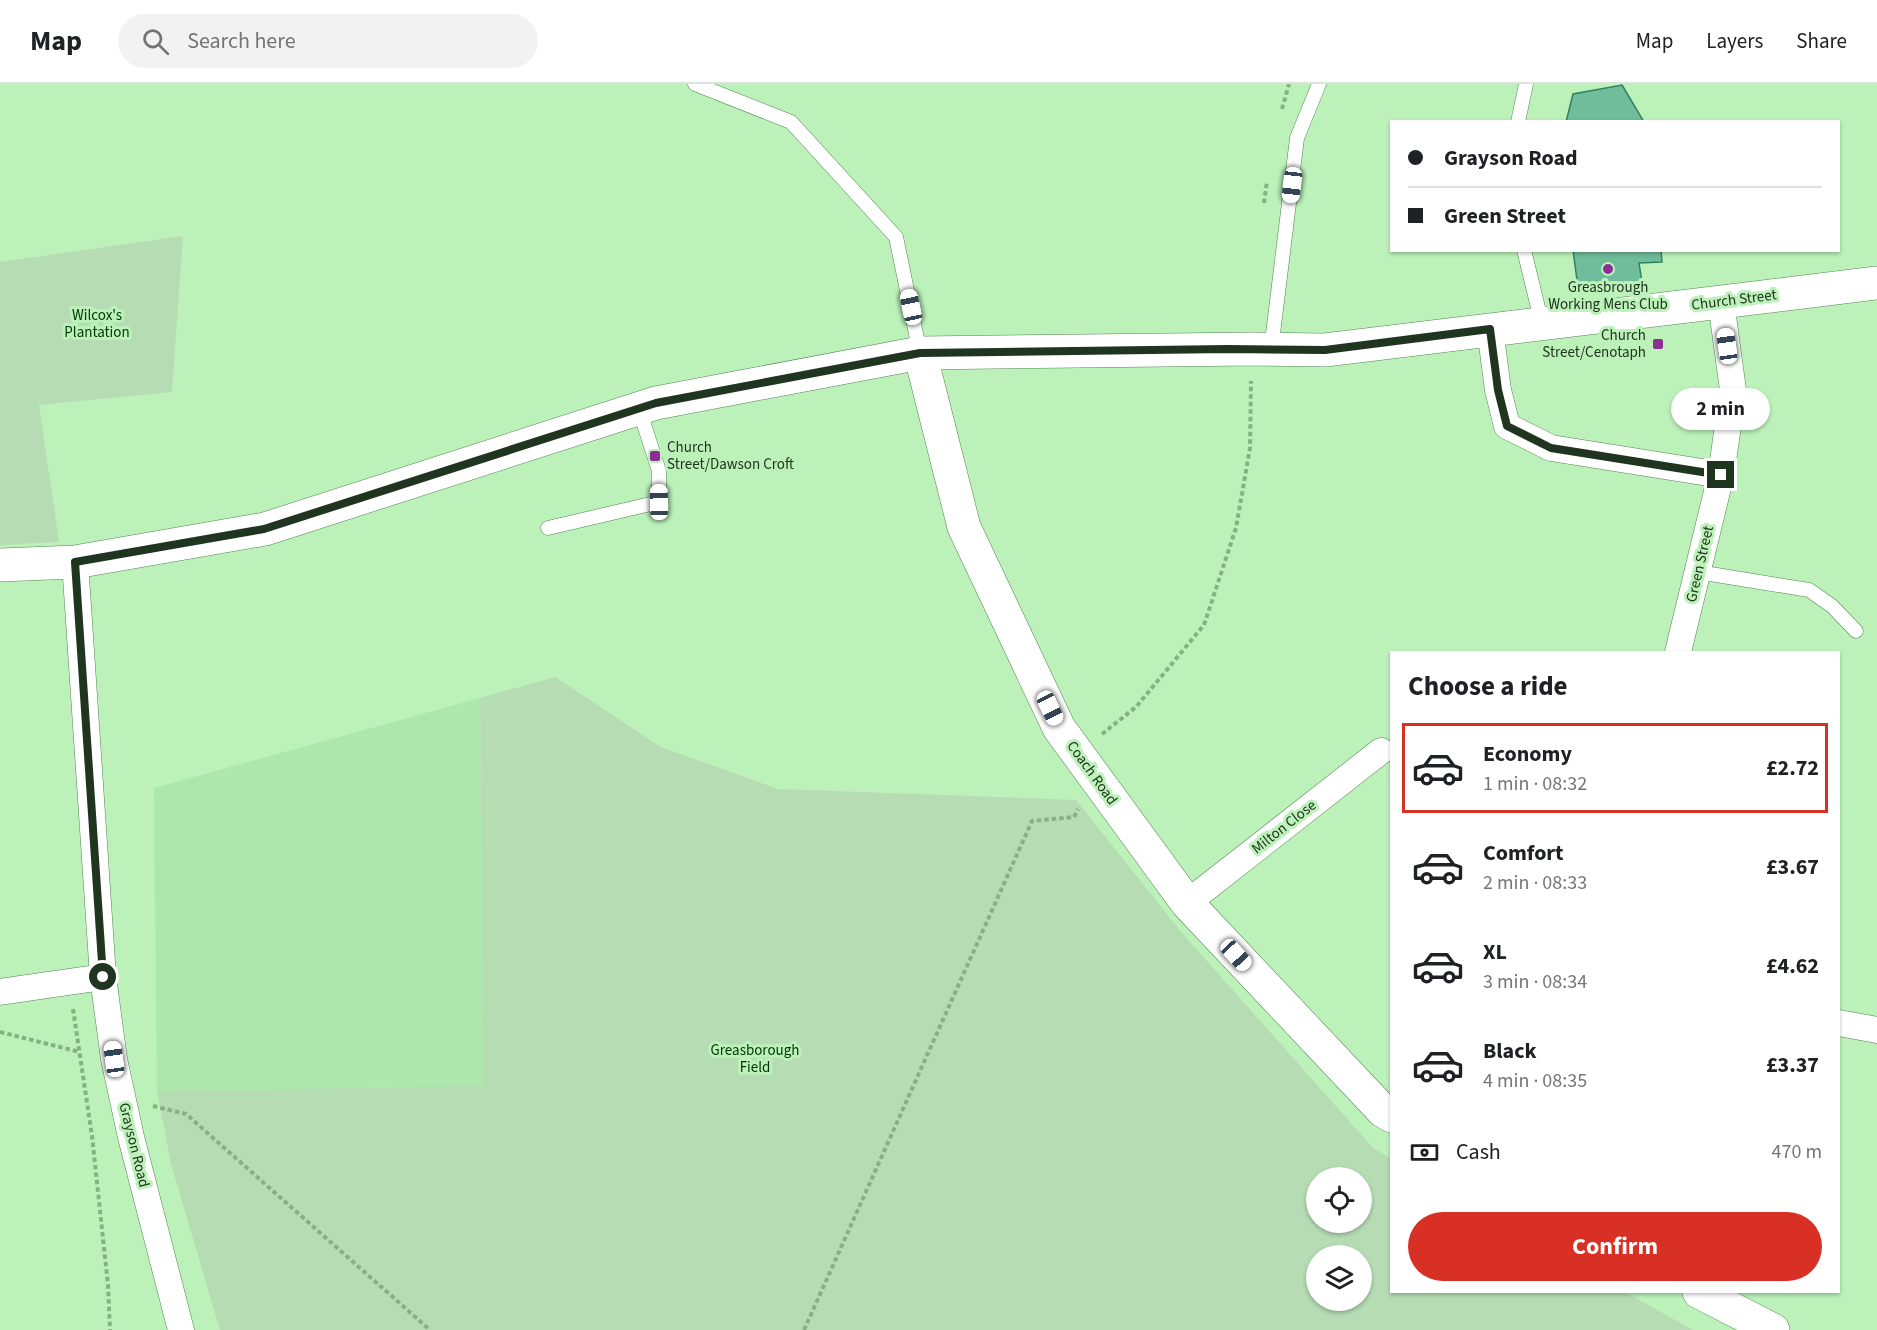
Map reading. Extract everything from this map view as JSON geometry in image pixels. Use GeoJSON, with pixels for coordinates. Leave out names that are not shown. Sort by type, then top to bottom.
{"type":"FeatureCollection","features":[{"type":"Feature","properties":{"kind":"street","name":"Church Street"},"geometry":{"type":"LineString","coordinates":[[0,565],[75,562],[264,529],[656,403],[920,353],[1325,350],[1877,283]]}},
{"type":"Feature","properties":{"kind":"street","name":"Green Street"},"geometry":{"type":"LineString","coordinates":[[1678,651],[1721,475],[1733,390],[1720,302]]}},
{"type":"Feature","properties":{"kind":"street"},"geometry":{"type":"LineString","coordinates":[[1490,329],[1498,390],[1507,426],[1551,448],[1721,475]]}},
{"type":"Feature","properties":{"kind":"street","name":"Coach Road"},"geometry":{"type":"LineString","coordinates":[[920,353],[964,527],[1059,728],[1187,903],[1383,1111],[1390,1115]]}},
{"type":"Feature","properties":{"kind":"street","name":"Grayson Road"},"geometry":{"type":"LineString","coordinates":[[75,562],[103,977],[114,1059],[181,1330]]}},
{"type":"Feature","properties":{"kind":"street","name":"Milton Close"},"geometry":{"type":"LineString","coordinates":[[1187,903],[1381,751]]}},
{"type":"Feature","properties":{"kind":"street"},"geometry":{"type":"LineString","coordinates":[[0,992],[103,977]]}},
{"type":"Feature","properties":{"kind":"street"},"geometry":{"type":"LineString","coordinates":[[1840,1023],[1877,1030]]}},
{"type":"Feature","properties":{"kind":"street"},"geometry":{"type":"LineString","coordinates":[[1701,1293],[1773,1330]]}},
{"type":"Feature","properties":{"kind":"lane"},"geometry":{"type":"LineString","coordinates":[[695,84],[791,122],[896,237],[920,353]]}},
{"type":"Feature","properties":{"kind":"lane"},"geometry":{"type":"LineString","coordinates":[[1261,349],[1298,138],[1318,84]]}},
{"type":"Feature","properties":{"kind":"lane"},"geometry":{"type":"LineString","coordinates":[[1518,120],[1526,84]]}},
{"type":"Feature","properties":{"kind":"lane"},"geometry":{"type":"LineString","coordinates":[[1524,252],[1542,324]]}},
{"type":"Feature","properties":{"kind":"lane"},"geometry":{"type":"LineString","coordinates":[[548,528],[659,502],[659,471],[639,409]]}},
{"type":"Feature","properties":{"kind":"lane"},"geometry":{"type":"LineString","coordinates":[[1698,572],[1809,590],[1832,606],[1856,631]]}},
{"type":"Feature","properties":{"kind":"path"},"geometry":{"type":"LineString","coordinates":[[804,1330],[1032,821],[1074,817],[1086,766],[1204,626],[1236,528],[1250,448],[1261,349]]}},
{"type":"Feature","properties":{"kind":"path"},"geometry":{"type":"LineString","coordinates":[[69,982],[80,1052],[108,1285],[110,1330]]}},
{"type":"Feature","properties":{"kind":"path"},"geometry":{"type":"LineString","coordinates":[[0,1032],[80,1052]]}},
{"type":"Feature","properties":{"kind":"path"},"geometry":{"type":"LineString","coordinates":[[123,1099],[186,1114],[430,1330]]}},
{"type":"Feature","properties":{"kind":"shaded area"},"geometry":{"type":"Polygon","coordinates":[[[480,698],[483,1086],[157,1091],[154,788],[480,698]]]}},
{"type":"Feature","properties":{"kind":"green space","name":"Wilcox's Plantation"},"geometry":{"type":"Polygon","coordinates":[[[183,236],[172,392],[39,405],[59,542],[0,545],[0,262],[183,236]]]}},
{"type":"Feature","properties":{"kind":"green space","name":"Greasborough Field"},"geometry":{"type":"Polygon","coordinates":[[[555,677],[661,747],[778,789],[1076,800],[1182,933],[1373,1148],[1390,1158],[1390,1293],[1627,1293],[1693,1330],[220,1330],[171,1164],[157,1091],[483,1086],[480,698],[555,677]]]}},
{"type":"Feature","properties":{"kind":"building"},"geometry":{"type":"Polygon","coordinates":[[[1622,85],[1643,120],[1566,120],[1573,94],[1622,85]]]}},
{"type":"Feature","properties":{"kind":"building","name":"Greasbrough Working Mens Club"},"geometry":{"type":"Polygon","coordinates":[[[1573,252],[1661,252],[1662,262],[1639,263],[1642,282],[1578,288],[1573,252]]]}},
{"type":"Feature","properties":{"kind":"place","name":"Greasbrough Working Mens Club"},"geometry":{"type":"Point","coordinates":[1608,269]}},
{"type":"Feature","properties":{"kind":"place","name":"Church Street/Cenotaph"},"geometry":{"type":"Point","coordinates":[1658,344]}},
{"type":"Feature","properties":{"kind":"place","name":"Church Street/Dawson Croft"},"geometry":{"type":"Point","coordinates":[655,456]}},
{"type":"Feature","properties":{"kind":"route"},"geometry":{"type":"LineString","coordinates":[[103,977],[75,562],[264,529],[656,403],[920,353],[1325,350],[1490,329],[1498,390],[1507,426],[1551,448],[1721,475]]}}]}
